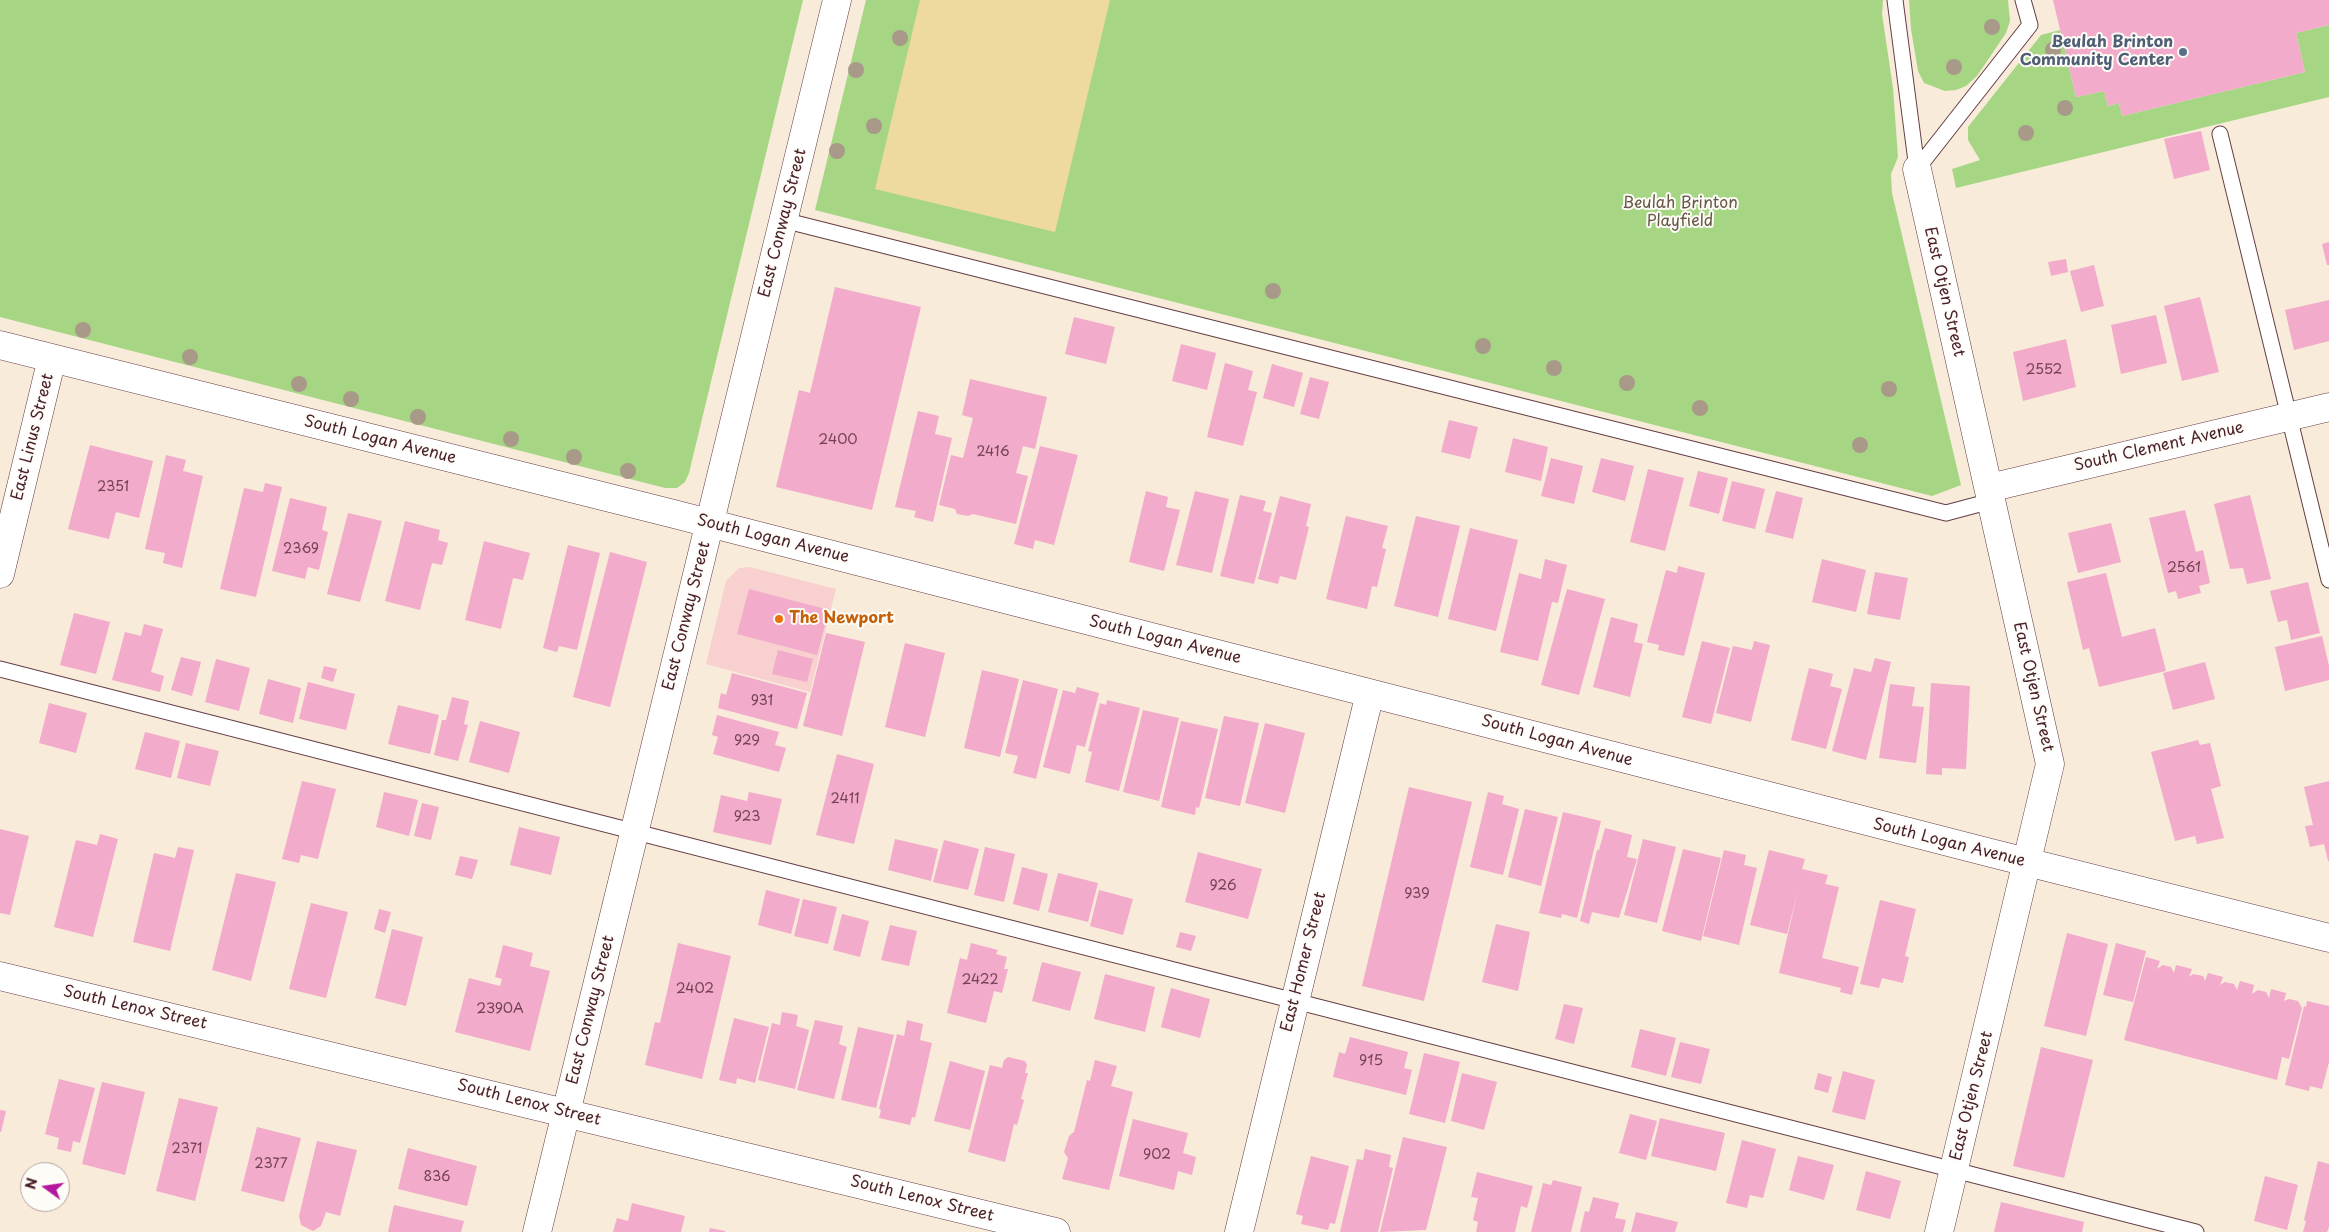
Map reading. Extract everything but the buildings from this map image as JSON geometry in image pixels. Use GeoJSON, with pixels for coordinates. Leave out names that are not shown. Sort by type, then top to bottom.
{"type":"FeatureCollection","features":[{"type":"Feature","properties":{"kind":"street","name":"East Conway Street"},"geometry":{"type":"LineString","coordinates":[[537,1232],[837,0]]}},
{"type":"Feature","properties":{"kind":"street","name":"East Otjen Street"},"geometry":{"type":"LineString","coordinates":[[1917,170],[2050,764],[1939,1232]]}},
{"type":"Feature","properties":{"kind":"street","name":"South Logan Avenue"},"geometry":{"type":"LineString","coordinates":[[0,345],[709,523],[2028,863],[2329,938]]}},
{"type":"Feature","properties":{"kind":"street","name":"East Linus Street"},"geometry":{"type":"LineString","coordinates":[[0,574],[52,358]]}},
{"type":"Feature","properties":{"kind":"street","name":"South Clement Avenue"},"geometry":{"type":"LineString","coordinates":[[1990,494],[2329,406]]}},
{"type":"Feature","properties":{"kind":"street","name":"East Homer Street"},"geometry":{"type":"LineString","coordinates":[[1239,1232],[1370,693]]}},
{"type":"Feature","properties":{"kind":"street","name":"South Lenox Street"},"geometry":{"type":"LineString","coordinates":[[0,976],[1056,1232]]}},
{"type":"Feature","properties":{"kind":"lane"},"geometry":{"type":"LineString","coordinates":[[1895,0],[1917,170]]}},
{"type":"Feature","properties":{"kind":"lane"},"geometry":{"type":"LineString","coordinates":[[1917,170],[2030,26],[2023,0]]}},
{"type":"Feature","properties":{"kind":"lane"},"geometry":{"type":"LineString","coordinates":[[2220,134],[2329,580]]}},
{"type":"Feature","properties":{"kind":"lane"},"geometry":{"type":"LineString","coordinates":[[783,220],[1946,513],[1990,494]]}},
{"type":"Feature","properties":{"kind":"lane"},"geometry":{"type":"LineString","coordinates":[[0,669],[2196,1232]]}},
{"type":"Feature","properties":{"kind":"shaded area"},"geometry":{"type":"Polygon","coordinates":[[[750,567],[836,589],[810,692],[706,664],[726,581],[739,568],[750,567]]]}},
{"type":"Feature","properties":{"kind":"green space"},"geometry":{"type":"Polygon","coordinates":[[[0,0],[803,0],[689,473],[685,482],[677,488],[665,488],[0,317],[0,0]]]}},
{"type":"Feature","properties":{"kind":"green space","name":"Beulah Brinton Playfield"},"geometry":{"type":"Polygon","coordinates":[[[866,0],[1883,0],[1882,14],[1893,88],[1898,157],[1891,174],[1892,193],[1961,485],[1932,496],[815,210],[866,0]]]}},
{"type":"Feature","properties":{"kind":"green space"},"geometry":{"type":"Polygon","coordinates":[[[1909,0],[2008,0],[2010,21],[2006,33],[1977,76],[1966,86],[1956,90],[1945,91],[1924,83],[1918,71],[1911,29],[1909,0]]]}},
{"type":"Feature","properties":{"kind":"green space"},"geometry":{"type":"Polygon","coordinates":[[[2329,25],[2329,97],[1956,188],[1952,169],[1980,160],[1968,140],[1968,127],[2041,35],[2060,30],[2076,97],[2104,91],[2108,106],[2119,103],[2122,116],[2305,72],[2296,33],[2329,25]]]}},
{"type":"Feature","properties":{"kind":"sand"},"geometry":{"type":"Polygon","coordinates":[[[920,0],[1110,0],[1055,232],[875,189],[920,0]]]}},
{"type":"Feature","properties":{"kind":"place","name":"Beulah Brinton Community Center"},"geometry":{"type":"Point","coordinates":[2183,52]}},
{"type":"Feature","properties":{"kind":"place","name":"The Newport"},"geometry":{"type":"Point","coordinates":[779,619]}}]}
